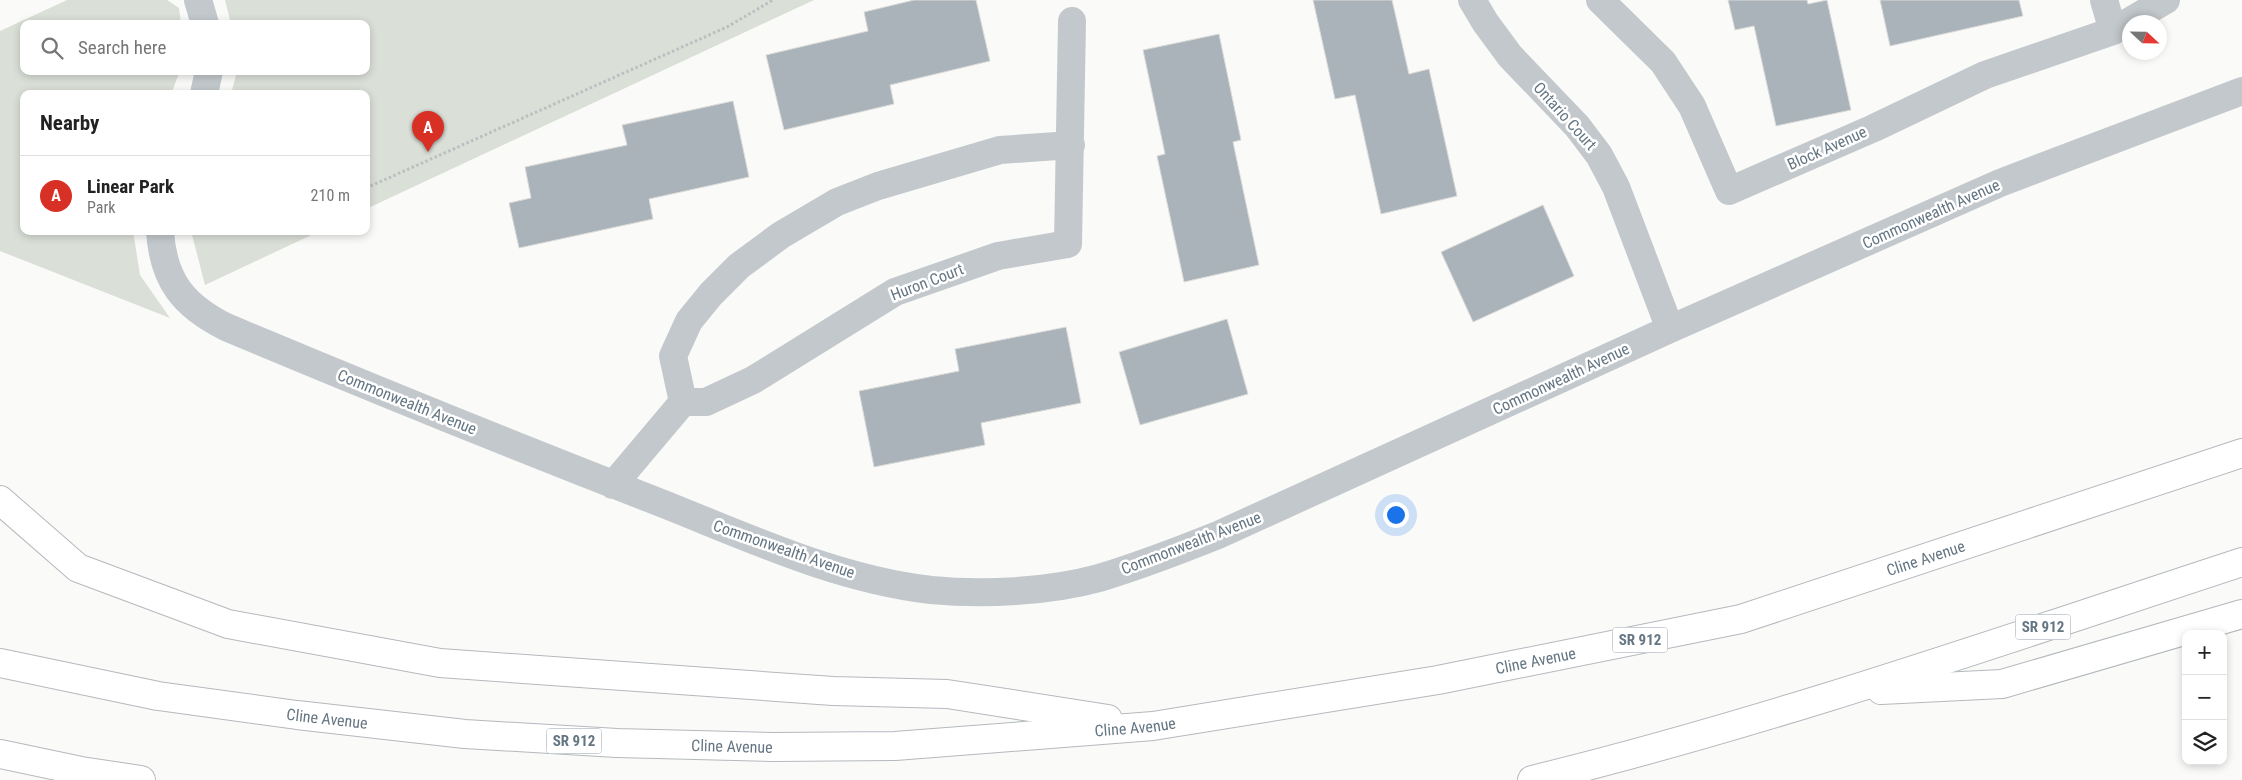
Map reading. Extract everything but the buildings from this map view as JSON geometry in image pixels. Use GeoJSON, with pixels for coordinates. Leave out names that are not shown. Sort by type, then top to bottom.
{"type":"FeatureCollection","features":[{"type":"Feature","properties":{"kind":"highway"},"geometry":{"type":"LineString","coordinates":[[2111,496],[2242,440]]}},
{"type":"Feature","properties":{"kind":"highway","name":"Cline Avenue"},"geometry":{"type":"LineString","coordinates":[[0,663],[158,696],[297,715],[465,734],[616,743],[773,747],[895,746],[1154,726],[1438,680],[1741,619],[2242,453]]}},
{"type":"Feature","properties":{"kind":"highway"},"geometry":{"type":"LineString","coordinates":[[0,500],[78,568],[228,624],[440,663],[833,691],[947,694],[1154,726]]}},
{"type":"Feature","properties":{"kind":"highway","name":"SR 912"},"geometry":{"type":"LineString","coordinates":[[1532,780],[1700,736],[1845,692],[2242,562]]}},
{"type":"Feature","properties":{"kind":"highway"},"geometry":{"type":"LineString","coordinates":[[1845,692],[2002,684],[2242,614]]}},
{"type":"Feature","properties":{"kind":"highway"},"geometry":{"type":"LineString","coordinates":[[0,754],[81,771],[141,780]]}},
{"type":"Feature","properties":{"kind":"street"},"geometry":{"type":"LineString","coordinates":[[198,0],[205,20]]}},
{"type":"Feature","properties":{"kind":"street","name":"Ontario Court"},"geometry":{"type":"LineString","coordinates":[[1472,0],[1485,22],[1510,56],[1577,126],[1599,155],[1616,186],[1670,329]]}},
{"type":"Feature","properties":{"kind":"street","name":"Block Avenue"},"geometry":{"type":"LineString","coordinates":[[1600,0],[1663,62],[1692,106],[1729,191],[1874,128],[1985,75],[2113,31]]}},
{"type":"Feature","properties":{"kind":"street"},"geometry":{"type":"LineString","coordinates":[[2104,0],[2113,31],[2166,0]]}},
{"type":"Feature","properties":{"kind":"street","name":"Huron Court"},"geometry":{"type":"LineString","coordinates":[[683,402],[706,402],[753,380],[895,292],[998,256],[1068,244],[1072,22]]}},
{"type":"Feature","properties":{"kind":"street"},"geometry":{"type":"LineString","coordinates":[[205,90],[208,75]]}},
{"type":"Feature","properties":{"kind":"street","name":"Commonwealth Avenue"},"geometry":{"type":"LineString","coordinates":[[161,235],[164,256],[173,282],[188,304],[206,317],[366,386],[613,485],[808,560],[872,579],[932,590],[1019,590],[1056,587],[1096,578],[1144,564],[1218,535],[1670,329],[2000,183],[2242,91]]}},
{"type":"Feature","properties":{"kind":"street"},"geometry":{"type":"LineString","coordinates":[[613,485],[683,402],[673,356],[690,322],[711,294],[739,266],[781,235],[837,202],[878,186],[1000,150],[1071,145]]}},
{"type":"Feature","properties":{"kind":"path"},"geometry":{"type":"LineString","coordinates":[[370,186],[727,27],[773,0]]}},
{"type":"Feature","properties":{"kind":"shaded area"},"geometry":{"type":"Polygon","coordinates":[[[67,0],[167,0],[179,8],[180,20],[24,20],[67,0]]]}},
{"type":"Feature","properties":{"kind":"shaded area"},"geometry":{"type":"Polygon","coordinates":[[[225,0],[814,0],[370,207],[370,90],[232,90],[236,75],[370,75],[370,20],[230,20],[225,0]]]}},
{"type":"Feature","properties":{"kind":"shaded area"},"geometry":{"type":"Polygon","coordinates":[[[20,22],[20,75],[178,75],[173,90],[20,90],[20,235],[134,235],[140,275],[170,318],[0,251],[0,31],[20,22]]]}},
{"type":"Feature","properties":{"kind":"shaded area"},"geometry":{"type":"Polygon","coordinates":[[[192,235],[311,235],[205,285],[192,235]]]}},
{"type":"Feature","properties":{"kind":"place","name":"Linear Park"},"geometry":{"type":"Point","coordinates":[428,152]}}]}
